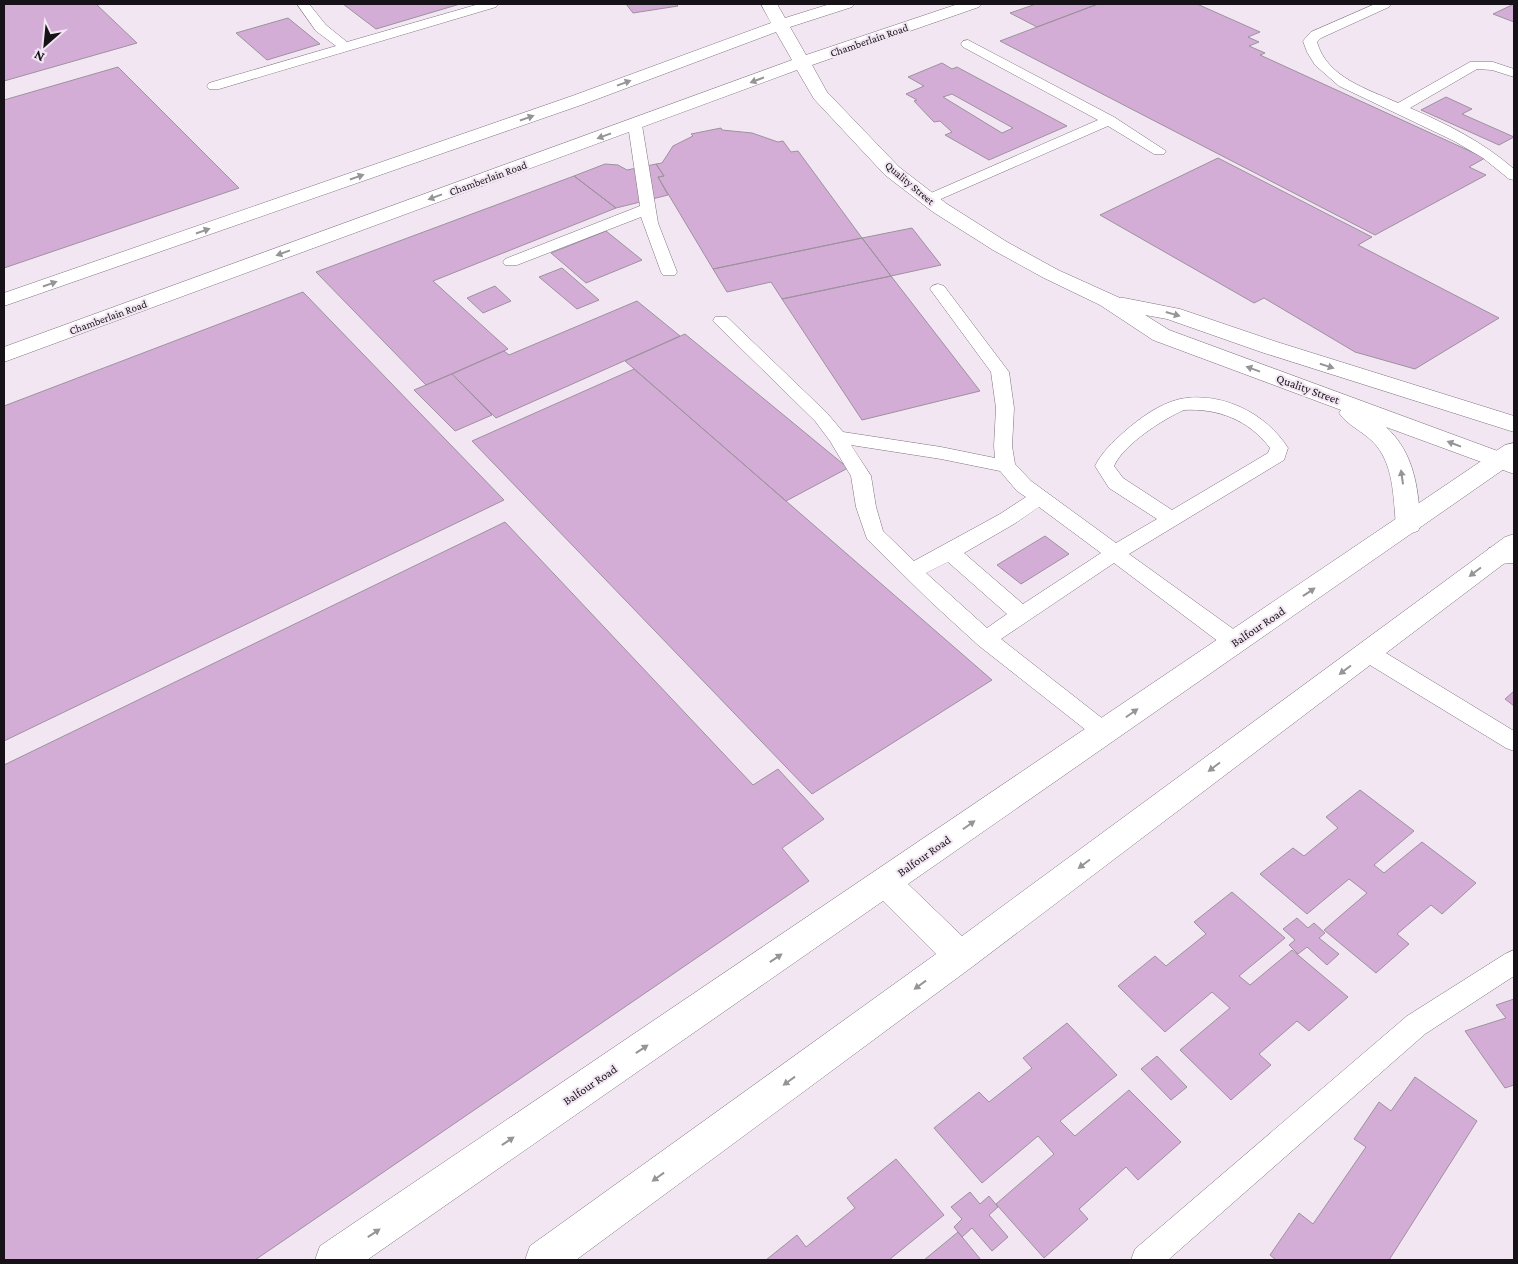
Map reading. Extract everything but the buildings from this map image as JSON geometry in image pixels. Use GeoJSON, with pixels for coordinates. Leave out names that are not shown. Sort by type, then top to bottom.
{"type":"FeatureCollection","features":[{"type":"Feature","properties":{"kind":"street","name":"Quality Street"},"geometry":{"type":"LineString","coordinates":[[769,4],[820,95],[892,171],[940,208],[1000,246],[1051,274],[1108,300],[1161,335],[1510,460]]}},
{"type":"Feature","properties":{"kind":"street"},"geometry":{"type":"LineString","coordinates":[[4,300],[543,113],[780,26],[846,4]]}},
{"type":"Feature","properties":{"kind":"street","name":"Chamberlain Road"},"geometry":{"type":"LineString","coordinates":[[4,355],[803,62],[973,4]]}},
{"type":"Feature","properties":{"kind":"street","name":"Quality Street"},"geometry":{"type":"LineString","coordinates":[[1108,300],[1172,314],[1269,347],[1514,424]]}},
{"type":"Feature","properties":{"kind":"street"},"geometry":{"type":"LineString","coordinates":[[1323,394],[1369,426],[1392,448],[1401,468],[1409,525]]}},
{"type":"Feature","properties":{"kind":"street","name":"Balfour Road"},"geometry":{"type":"LineString","coordinates":[[334,1260],[1235,642],[1409,525],[1510,460]]}},
{"type":"Feature","properties":{"kind":"street"},"geometry":{"type":"LineString","coordinates":[[544,1260],[1509,551]]}},
{"type":"Feature","properties":{"kind":"street"},"geometry":{"type":"LineString","coordinates":[[886,883],[960,956]]}},
{"type":"Feature","properties":{"kind":"lane"},"geometry":{"type":"LineString","coordinates":[[303,4],[320,28],[346,47]]}},
{"type":"Feature","properties":{"kind":"lane"},"geometry":{"type":"LineString","coordinates":[[214,86],[492,4]]}},
{"type":"Feature","properties":{"kind":"lane"},"geometry":{"type":"LineString","coordinates":[[1385,4],[1316,36],[1310,41],[1318,60],[1336,77],[1354,88],[1465,141],[1511,167]]}},
{"type":"Feature","properties":{"kind":"lane"},"geometry":{"type":"LineString","coordinates":[[968,44],[1109,120],[1159,151]]}},
{"type":"Feature","properties":{"kind":"lane"},"geometry":{"type":"LineString","coordinates":[[1399,108],[1475,65],[1493,66],[1514,73]]}},
{"type":"Feature","properties":{"kind":"lane"},"geometry":{"type":"LineString","coordinates":[[929,200],[1109,120]]}},
{"type":"Feature","properties":{"kind":"lane"},"geometry":{"type":"LineString","coordinates":[[635,125],[650,223],[669,272]]}},
{"type":"Feature","properties":{"kind":"lane"},"geometry":{"type":"LineString","coordinates":[[511,262],[648,209]]}},
{"type":"Feature","properties":{"kind":"lane"},"geometry":{"type":"LineString","coordinates":[[938,289],[1000,372],[1005,408],[1003,446],[1006,466],[1024,486],[1235,642]]}},
{"type":"Feature","properties":{"kind":"lane"},"geometry":{"type":"LineString","coordinates":[[721,321],[821,417],[837,437],[861,476],[866,507],[874,534],[938,597],[986,639],[1104,732]]}},
{"type":"Feature","properties":{"kind":"lane"},"geometry":{"type":"LineString","coordinates":[[986,639],[1115,553],[1172,519],[1277,456],[1279,448],[1272,436],[1252,420],[1225,407],[1209,404],[1182,404],[1147,421],[1108,457],[1104,466],[1116,483],[1172,519]]}},
{"type":"Feature","properties":{"kind":"lane"},"geometry":{"type":"LineString","coordinates":[[837,437],[941,453],[1006,466]]}},
{"type":"Feature","properties":{"kind":"lane"},"geometry":{"type":"LineString","coordinates":[[912,571],[950,552],[1007,519],[1039,497]]}},
{"type":"Feature","properties":{"kind":"lane"},"geometry":{"type":"LineString","coordinates":[[950,552],[1022,615]]}},
{"type":"Feature","properties":{"kind":"lane"},"geometry":{"type":"LineString","coordinates":[[1368,653],[1514,742]]}},
{"type":"Feature","properties":{"kind":"lane"},"geometry":{"type":"LineString","coordinates":[[1146,1260],[1416,1025],[1514,962]]}}]}
